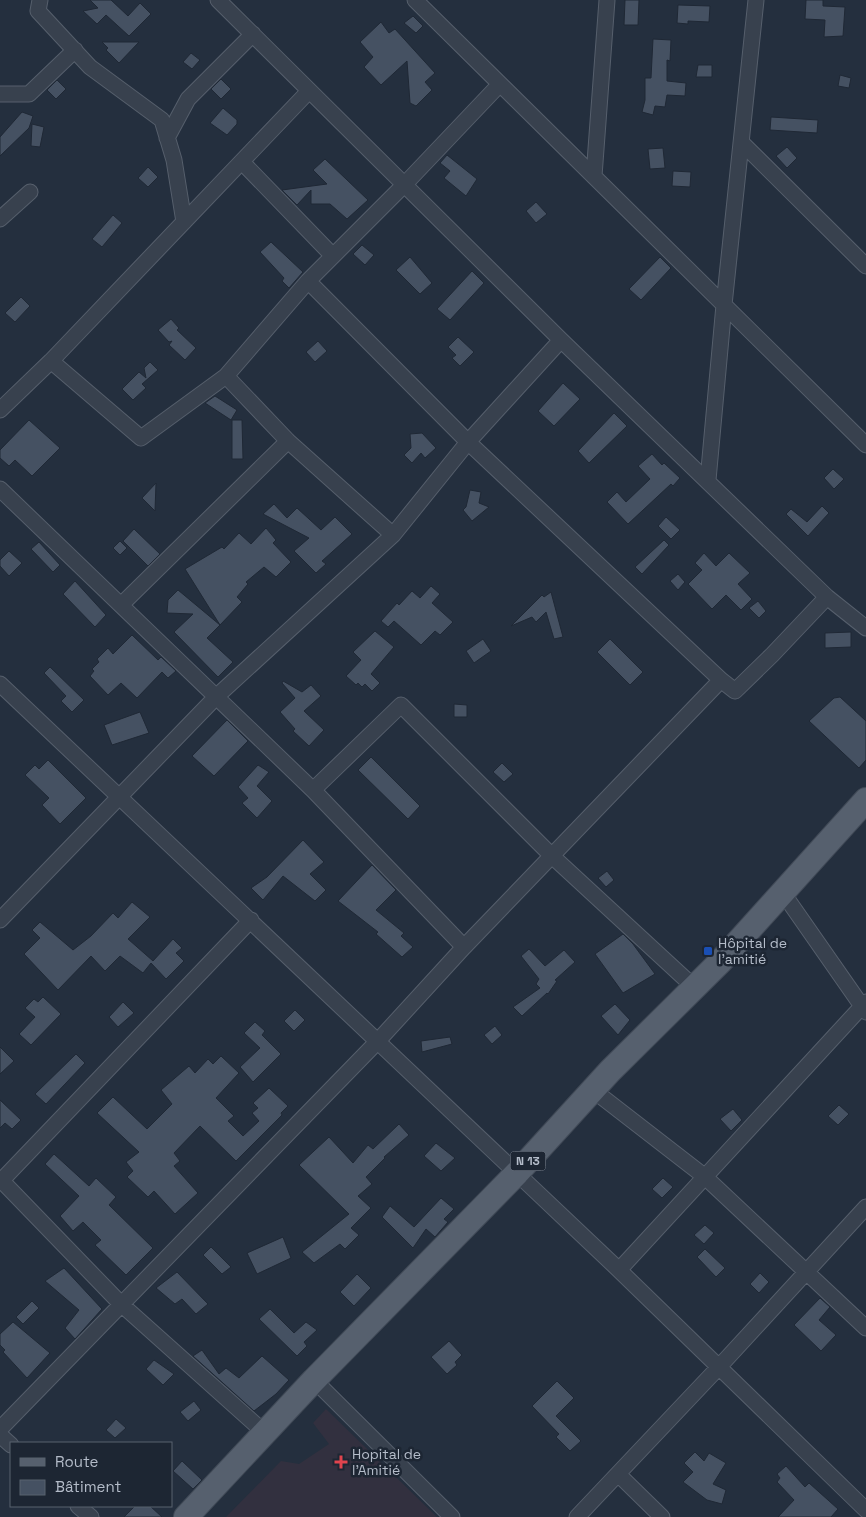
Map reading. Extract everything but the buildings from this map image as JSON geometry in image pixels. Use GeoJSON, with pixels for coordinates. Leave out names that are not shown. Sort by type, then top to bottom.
{"type":"FeatureCollection","features":[{"type":"Feature","properties":{"kind":"main road","name":"N 13"},"geometry":{"type":"LineString","coordinates":[[186,1517],[314,1380],[517,1173],[593,1090],[694,987],[783,893],[866,800]]}},
{"type":"Feature","properties":{"kind":"street"},"geometry":{"type":"LineString","coordinates":[[40,0],[38,11],[90,67],[162,120],[174,160],[184,222]]}},
{"type":"Feature","properties":{"kind":"street"},"geometry":{"type":"LineString","coordinates":[[218,0],[561,340],[827,597],[866,628]]}},
{"type":"Feature","properties":{"kind":"street"},"geometry":{"type":"LineString","coordinates":[[415,0],[866,445]]}},
{"type":"Feature","properties":{"kind":"street"},"geometry":{"type":"LineString","coordinates":[[594,176],[607,0]]}},
{"type":"Feature","properties":{"kind":"street"},"geometry":{"type":"LineString","coordinates":[[708,480],[756,0]]}},
{"type":"Feature","properties":{"kind":"street"},"geometry":{"type":"LineString","coordinates":[[168,138],[188,99],[252,34]]}},
{"type":"Feature","properties":{"kind":"street"},"geometry":{"type":"LineString","coordinates":[[0,94],[29,94],[74,50]]}},
{"type":"Feature","properties":{"kind":"street"},"geometry":{"type":"LineString","coordinates":[[51,362],[141,438],[226,376],[308,281],[404,185],[500,84]]}},
{"type":"Feature","properties":{"kind":"street"},"geometry":{"type":"LineString","coordinates":[[0,410],[51,362],[309,92]]}},
{"type":"Feature","properties":{"kind":"street"},"geometry":{"type":"LineString","coordinates":[[742,143],[866,266]]}},
{"type":"Feature","properties":{"kind":"street"},"geometry":{"type":"LineString","coordinates":[[242,162],[333,256]]}},
{"type":"Feature","properties":{"kind":"street"},"geometry":{"type":"LineString","coordinates":[[0,219],[30,192]]}},
{"type":"Feature","properties":{"kind":"street"},"geometry":{"type":"LineString","coordinates":[[308,281],[468,442],[721,680],[735,690],[772,656],[827,597]]}},
{"type":"Feature","properties":{"kind":"street"},"geometry":{"type":"LineString","coordinates":[[0,920],[217,696],[393,535],[468,442],[561,340]]}},
{"type":"Feature","properties":{"kind":"street"},"geometry":{"type":"LineString","coordinates":[[226,376],[288,441],[393,535]]}},
{"type":"Feature","properties":{"kind":"street"},"geometry":{"type":"LineString","coordinates":[[122,604],[288,441]]}},
{"type":"Feature","properties":{"kind":"street"},"geometry":{"type":"LineString","coordinates":[[0,489],[122,604],[313,790],[464,947]]}},
{"type":"Feature","properties":{"kind":"street"},"geometry":{"type":"LineString","coordinates":[[0,1429],[376,1042],[464,947],[721,680]]}},
{"type":"Feature","properties":{"kind":"street"},"geometry":{"type":"LineString","coordinates":[[0,684],[251,920],[376,1042],[517,1173],[866,1510]]}},
{"type":"Feature","properties":{"kind":"street"},"geometry":{"type":"LineString","coordinates":[[313,790],[401,705],[552,856],[694,987]]}},
{"type":"Feature","properties":{"kind":"street"},"geometry":{"type":"LineString","coordinates":[[618,1270],[864,1007],[783,893]]}},
{"type":"Feature","properties":{"kind":"street"},"geometry":{"type":"LineString","coordinates":[[251,920],[1,1179],[121,1304],[265,1432]]}},
{"type":"Feature","properties":{"kind":"street"},"geometry":{"type":"LineString","coordinates":[[593,1090],[704,1176],[866,1328]]}},
{"type":"Feature","properties":{"kind":"street"},"geometry":{"type":"LineString","coordinates":[[577,1517],[718,1368],[866,1207]]}},
{"type":"Feature","properties":{"kind":"street"},"geometry":{"type":"LineString","coordinates":[[314,1380],[452,1517]]}},
{"type":"Feature","properties":{"kind":"street"},"geometry":{"type":"LineString","coordinates":[[0,1435],[10,1444]]}},
{"type":"Feature","properties":{"kind":"street"},"geometry":{"type":"LineString","coordinates":[[618,1474],[662,1517]]}},
{"type":"Feature","properties":{"kind":"street"},"geometry":{"type":"LineString","coordinates":[[79,1507],[91,1517]]}},
{"type":"Feature","properties":{"kind":"shaded area","name":"Hopital de l'Amitié"},"geometry":{"type":"Polygon","coordinates":[[[326,1409],[437,1517],[226,1517],[281,1461],[299,1464],[329,1444],[313,1423],[326,1409]]]}},
{"type":"Feature","properties":{"kind":"place","name":"Hôpital de l'amitié"},"geometry":{"type":"Point","coordinates":[708,951]}},
{"type":"Feature","properties":{"kind":"place","name":"Hopital de l'Amitié"},"geometry":{"type":"Point","coordinates":[341,1462]}}]}
